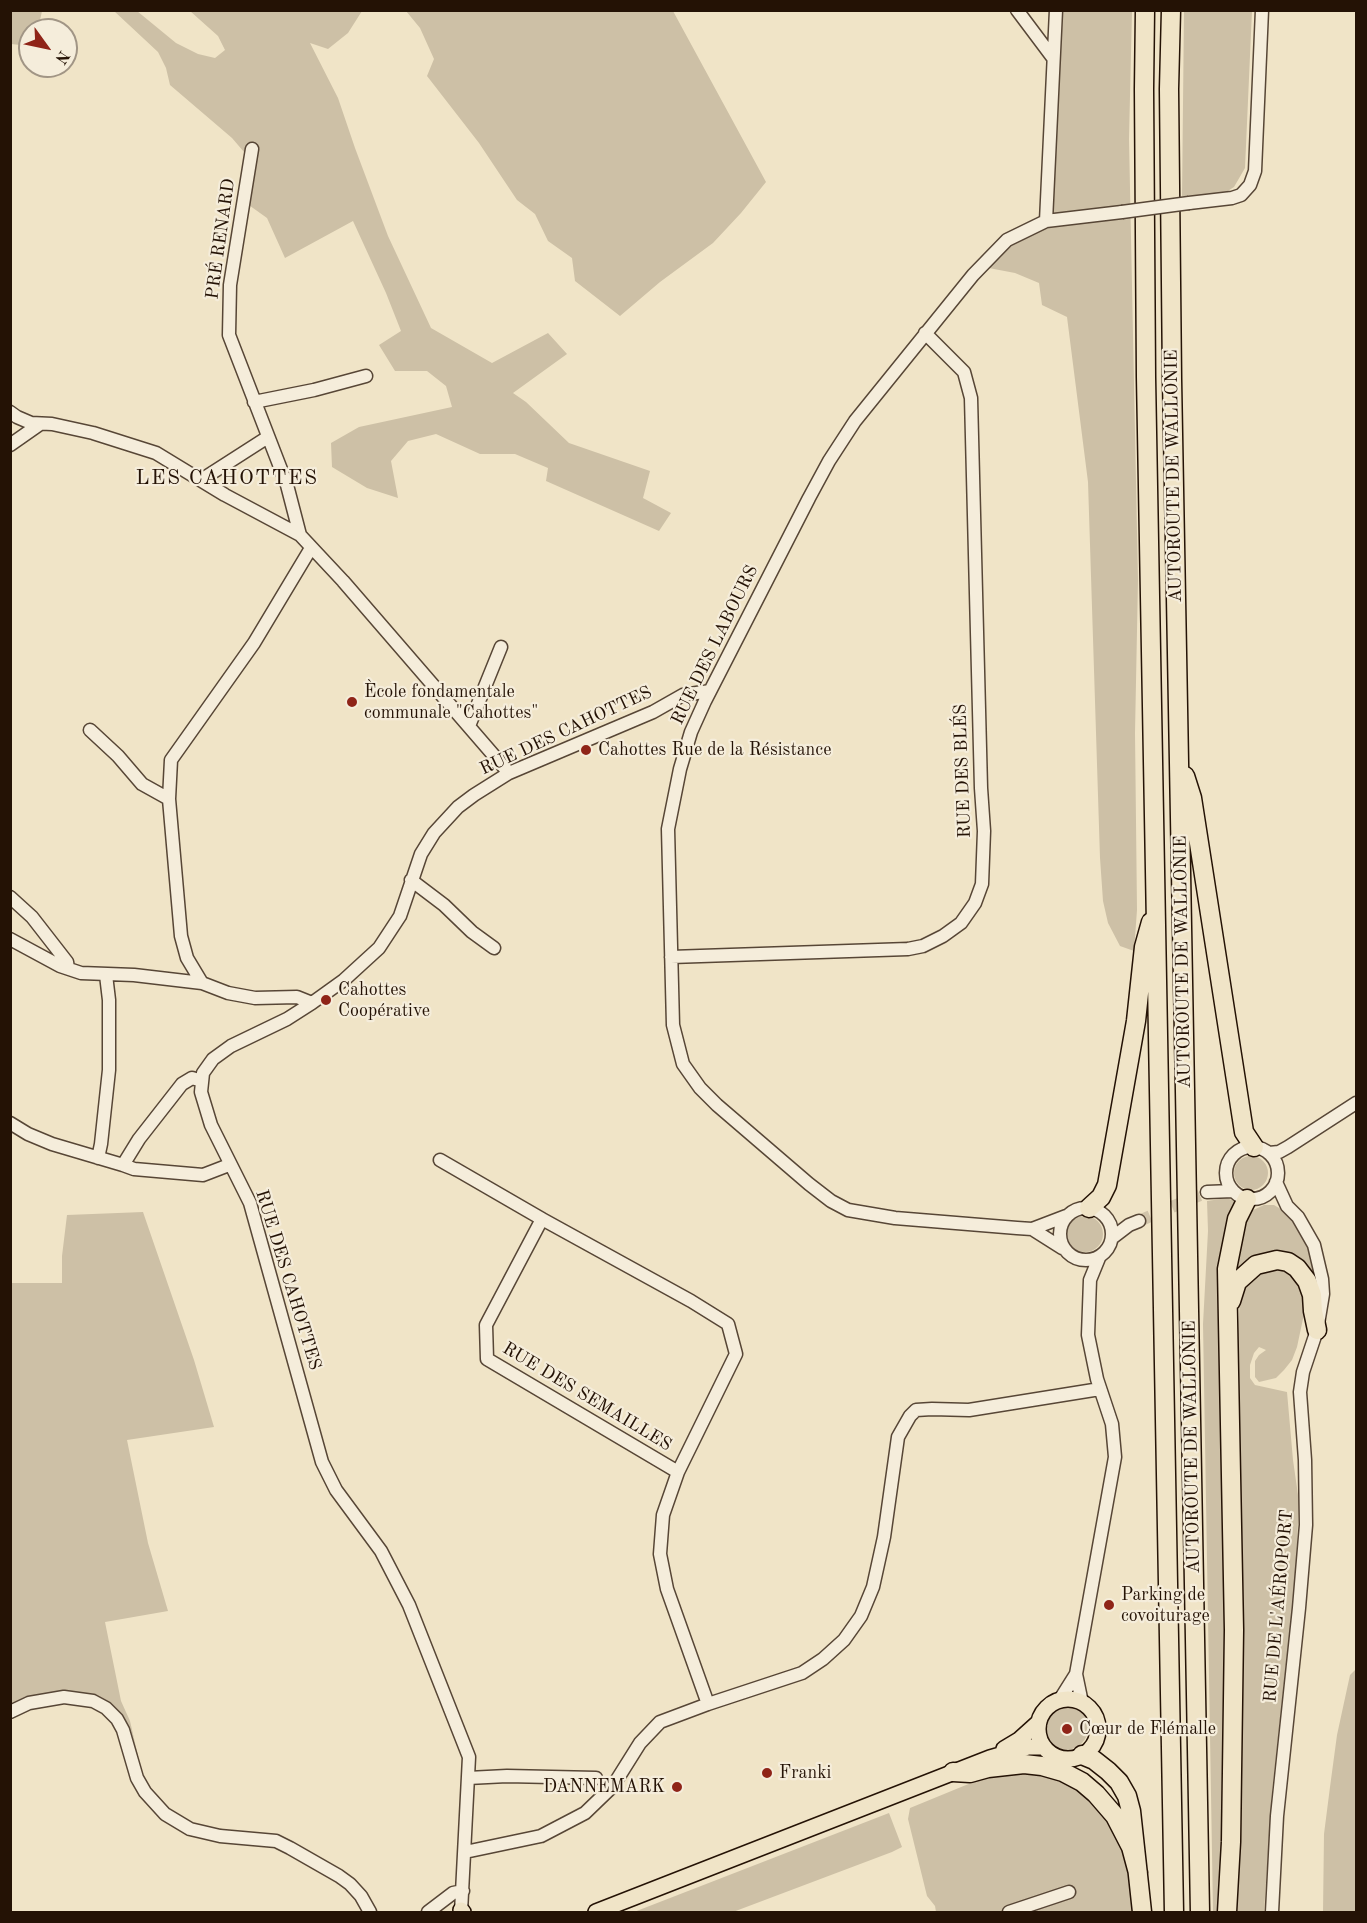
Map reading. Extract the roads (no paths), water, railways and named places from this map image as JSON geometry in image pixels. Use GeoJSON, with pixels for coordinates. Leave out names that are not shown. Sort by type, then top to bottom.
{"type":"FeatureCollection","features":[{"type":"Feature","properties":{"kind":"highway","name":"AUTOROUTE DE WALLONIE"},"geometry":{"type":"LineString","coordinates":[[1145,10],[1146,354],[1174,1912]]}},
{"type":"Feature","properties":{"kind":"highway","name":"AUTOROUTE DE WALLONIE"},"geometry":{"type":"LineString","coordinates":[[1171,10],[1169,89],[1172,379],[1200,1912]]}},
{"type":"Feature","properties":{"kind":"highway"},"geometry":{"type":"LineString","coordinates":[[1179,760],[1192,798],[1244,1132],[1262,1150]]}},
{"type":"Feature","properties":{"kind":"highway"},"geometry":{"type":"LineString","coordinates":[[1089,1208],[1101,1197],[1107,1185],[1136,1021],[1144,947],[1156,906]]}},
{"type":"Feature","properties":{"kind":"highway"},"geometry":{"type":"LineString","coordinates":[[1227,1912],[1231,1842],[1234,1630],[1227,1269],[1237,1219],[1247,1196]]}},
{"type":"Feature","properties":{"kind":"highway"},"geometry":{"type":"LineString","coordinates":[[1227,1318],[1237,1282],[1256,1265],[1277,1260],[1288,1262],[1304,1274],[1312,1295],[1317,1330]]}},
{"type":"Feature","properties":{"kind":"highway"},"geometry":{"type":"LineString","coordinates":[[1083,1755],[1108,1771],[1119,1782],[1127,1796],[1131,1811],[1142,1912]]}},
{"type":"Feature","properties":{"kind":"highway"},"geometry":{"type":"LineString","coordinates":[[953,1772],[970,1773],[988,1768],[1024,1764],[1063,1772],[1082,1782],[1115,1816],[1131,1847],[1138,1873]]}},
{"type":"Feature","properties":{"kind":"main road"},"geometry":{"type":"LineString","coordinates":[[990,1758],[1019,1740],[1039,1722],[1048,1707],[1059,1701],[1072,1700],[1082,1703],[1095,1716],[1098,1731],[1093,1745],[1083,1755],[1062,1758],[1052,1754],[1044,1747],[1039,1735],[1039,1722]]}},
{"type":"Feature","properties":{"kind":"main road"},"geometry":{"type":"LineString","coordinates":[[596,1912],[990,1758],[1028,1747],[1044,1747]]}},
{"type":"Feature","properties":{"kind":"street"},"geometry":{"type":"LineString","coordinates":[[1017,10],[1053,58]]}},
{"type":"Feature","properties":{"kind":"street"},"geometry":{"type":"LineString","coordinates":[[1046,221],[1056,10]]}},
{"type":"Feature","properties":{"kind":"street","name":"RUE DES LABOURS"},"geometry":{"type":"LineString","coordinates":[[1066,1216],[1032,1228],[875,1216],[848,1210],[831,1201],[717,1105],[689,1074],[677,1047],[673,1024],[668,829],[680,769],[691,732],[829,461],[855,421],[973,275],[1007,240],[1046,221],[1232,198],[1241,195],[1250,185],[1255,171],[1262,10]]}},
{"type":"Feature","properties":{"kind":"street","name":"PRÉ RENARD"},"geometry":{"type":"LineString","coordinates":[[252,149],[230,285],[229,335],[287,485],[300,535]]}},
{"type":"Feature","properties":{"kind":"street","name":"RUE DES BLÉS"},"geometry":{"type":"LineString","coordinates":[[671,957],[908,949],[923,946],[943,936],[961,923],[975,903],[982,884],[984,831],[971,398],[964,372],[925,333]]}},
{"type":"Feature","properties":{"kind":"street"},"geometry":{"type":"LineString","coordinates":[[254,402],[314,390],[366,376]]}},
{"type":"Feature","properties":{"kind":"street"},"geometry":{"type":"LineString","coordinates":[[10,412],[31,423],[93,433],[156,453],[300,535],[343,581],[509,773]]}},
{"type":"Feature","properties":{"kind":"street"},"geometry":{"type":"LineString","coordinates":[[10,445],[40,424]]}},
{"type":"Feature","properties":{"kind":"street"},"geometry":{"type":"LineString","coordinates":[[201,480],[268,437]]}},
{"type":"Feature","properties":{"kind":"street"},"geometry":{"type":"LineString","coordinates":[[202,982],[187,958],[181,936],[168,799],[171,760],[242,662],[311,548]]}},
{"type":"Feature","properties":{"kind":"street"},"geometry":{"type":"LineString","coordinates":[[469,726],[501,647]]}},
{"type":"Feature","properties":{"kind":"street","name":"RUE DES CAHOTTES"},"geometry":{"type":"LineString","coordinates":[[462,1912],[469,1757],[409,1605],[381,1551],[336,1490],[322,1462],[250,1203],[210,1125],[201,1092],[202,1073],[213,1059],[231,1046],[287,1019],[312,1003],[344,980],[379,948],[400,916],[411,880],[425,847],[450,816],[474,795],[509,773],[653,712],[683,695],[710,691]]}},
{"type":"Feature","properties":{"kind":"street"},"geometry":{"type":"LineString","coordinates":[[90,730],[118,756],[142,784],[168,799]]}},
{"type":"Feature","properties":{"kind":"street"},"geometry":{"type":"LineString","coordinates":[[411,880],[444,905],[472,933],[494,946]]}},
{"type":"Feature","properties":{"kind":"street"},"geometry":{"type":"LineString","coordinates":[[10,897],[32,917],[67,962],[68,968]]}},
{"type":"Feature","properties":{"kind":"street"},"geometry":{"type":"LineString","coordinates":[[10,939],[60,966],[81,974],[134,975],[202,982],[228,993],[255,998],[297,997],[312,1003]]}},
{"type":"Feature","properties":{"kind":"street"},"geometry":{"type":"LineString","coordinates":[[98,1158],[109,1070],[109,1000],[106,975]]}},
{"type":"Feature","properties":{"kind":"street"},"geometry":{"type":"LineString","coordinates":[[123,1165],[139,1139],[182,1084],[192,1078],[202,1081]]}},
{"type":"Feature","properties":{"kind":"street"},"geometry":{"type":"LineString","coordinates":[[1287,1206],[1247,1196],[1207,1192],[1226,1176],[1230,1159],[1237,1152],[1245,1148],[1279,1152],[1356,1103]]}},
{"type":"Feature","properties":{"kind":"street"},"geometry":{"type":"LineString","coordinates":[[1247,1196],[1270,1192],[1276,1182],[1277,1167],[1282,1157],[1356,1113]]}},
{"type":"Feature","properties":{"kind":"street"},"geometry":{"type":"LineString","coordinates":[[10,1123],[52,1144],[134,1169],[203,1175],[229,1164]]}},
{"type":"Feature","properties":{"kind":"street"},"geometry":{"type":"LineString","coordinates":[[1262,1150],[1277,1167]]}},
{"type":"Feature","properties":{"kind":"street","name":"RUE DES SEMAILLES"},"geometry":{"type":"LineString","coordinates":[[440,1160],[728,1324],[736,1354],[678,1472],[663,1515],[660,1554],[667,1589],[708,1704]]}},
{"type":"Feature","properties":{"kind":"street"},"geometry":{"type":"LineString","coordinates":[[1226,1176],[1247,1196]]}},
{"type":"Feature","properties":{"kind":"street","name":"RUE DE L'AÉROPORT"},"geometry":{"type":"LineString","coordinates":[[1272,1912],[1277,1816],[1306,1525],[1305,1460],[1300,1392],[1303,1372],[1317,1330],[1323,1294],[1318,1261],[1307,1231],[1287,1206],[1276,1182]]}},
{"type":"Feature","properties":{"kind":"street"},"geometry":{"type":"LineString","coordinates":[[1090,1280],[1062,1248],[1059,1231],[1066,1216],[1073,1211],[1089,1208],[1104,1215],[1109,1222],[1112,1238]]}},
{"type":"Feature","properties":{"kind":"street","name":"RUE DES SEMAILLES"},"geometry":{"type":"LineString","coordinates":[[542,1219],[486,1325],[487,1359],[678,1472]]}},
{"type":"Feature","properties":{"kind":"street"},"geometry":{"type":"LineString","coordinates":[[1082,1703],[1076,1674],[1115,1457],[1112,1424],[1091,1358],[1088,1335],[1090,1280],[1099,1258],[1112,1238],[1134,1223],[1109,1222]]}},
{"type":"Feature","properties":{"kind":"street","name":"RUE DES LABOURS"},"geometry":{"type":"LineString","coordinates":[[1032,1228],[1062,1248]]}},
{"type":"Feature","properties":{"kind":"street"},"geometry":{"type":"LineString","coordinates":[[1074,1259],[1099,1258]]}},
{"type":"Feature","properties":{"kind":"street"},"geometry":{"type":"LineString","coordinates":[[465,1852],[541,1836],[585,1813],[613,1786],[640,1743],[660,1722],[802,1673],[824,1659],[844,1640],[861,1616],[873,1587],[880,1559],[898,1437],[916,1410],[969,1410],[1100,1389]]}},
{"type":"Feature","properties":{"kind":"street"},"geometry":{"type":"LineString","coordinates":[[1059,1701],[1076,1674]]}},
{"type":"Feature","properties":{"kind":"street"},"geometry":{"type":"LineString","coordinates":[[10,1712],[29,1703],[64,1696],[93,1701],[106,1708],[117,1719],[123,1730],[137,1778],[145,1792],[165,1814],[190,1829],[220,1836],[267,1840],[291,1848],[350,1884],[361,1896],[370,1912]]}},
{"type":"Feature","properties":{"kind":"street"},"geometry":{"type":"LineString","coordinates":[[468,1778],[507,1776],[596,1778]]}},
{"type":"Feature","properties":{"kind":"street"},"geometry":{"type":"LineString","coordinates":[[428,1912],[453,1893],[462,1891]]}},
{"type":"Feature","properties":{"kind":"street"},"geometry":{"type":"LineString","coordinates":[[1009,1912],[1069,1893]]}},
{"type":"Feature","properties":{"kind":"tunnel"},"geometry":{"type":"LineString","coordinates":[[1139,1221],[1207,1192]]}},
{"type":"Feature","properties":{"kind":"place","name":"Ècole fondamentale communale \"Cahottes\""},"geometry":{"type":"Point","coordinates":[352,702]}},
{"type":"Feature","properties":{"kind":"place","name":"Cahottes Rue de la Résistance"},"geometry":{"type":"Point","coordinates":[586,750]}},
{"type":"Feature","properties":{"kind":"place","name":"Cahottes Coopérative"},"geometry":{"type":"Point","coordinates":[326,1000]}},
{"type":"Feature","properties":{"kind":"place","name":"Parking de covoiturage"},"geometry":{"type":"Point","coordinates":[1109,1605]}},
{"type":"Feature","properties":{"kind":"place","name":"Cœur de Flémalle"},"geometry":{"type":"Point","coordinates":[1067,1729]}},
{"type":"Feature","properties":{"kind":"place","name":"Franki"},"geometry":{"type":"Point","coordinates":[767,1773]}},
{"type":"Feature","properties":{"kind":"place","name":"DANNEMARK"},"geometry":{"type":"Point","coordinates":[677,1787]}},
{"type":"Feature","properties":{"kind":"district","name":"LES CAHOTTES"},"geometry":{"type":"Point","coordinates":[227,478]}}]}
